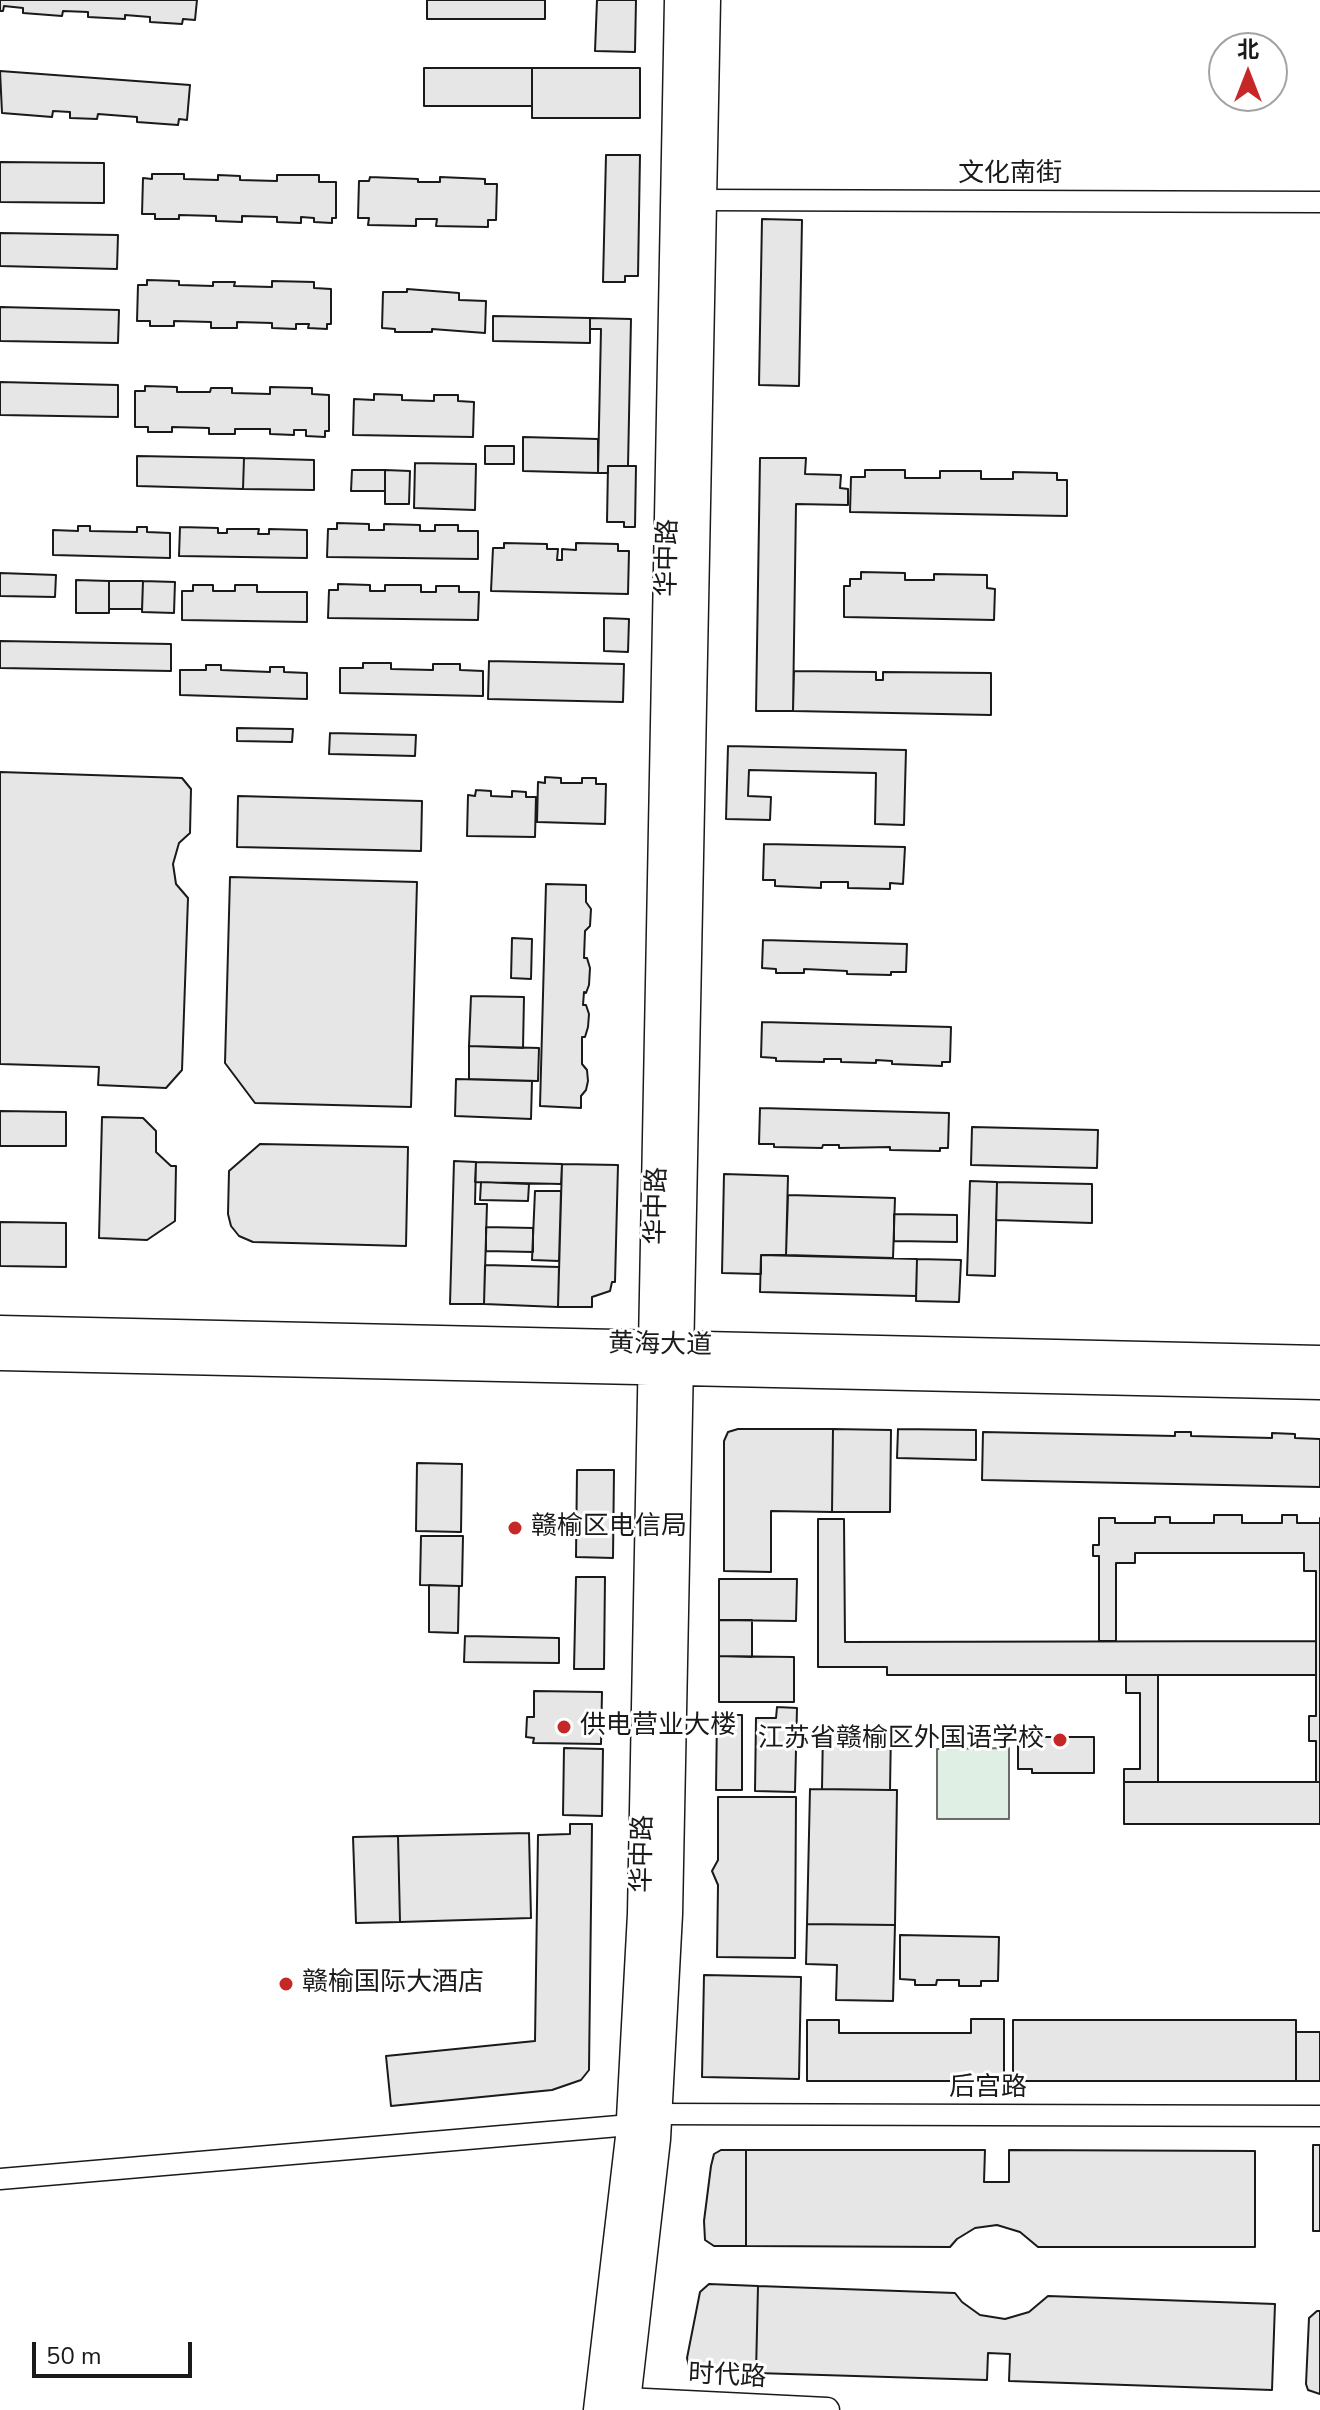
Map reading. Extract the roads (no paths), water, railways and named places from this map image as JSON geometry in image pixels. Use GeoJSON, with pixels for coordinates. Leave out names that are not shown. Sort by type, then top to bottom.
{"type":"FeatureCollection","features":[{"type":"Feature","properties":{"kind":"main road","name":"华中路"},"geometry":{"type":"LineString","coordinates":[[667,1358],[662,893],[680,0]]}},
{"type":"Feature","properties":{"kind":"main road","name":"华中路"},"geometry":{"type":"LineString","coordinates":[[616,2407],[648,2120],[643,1914],[667,1358],[705,0]]}},
{"type":"Feature","properties":{"kind":"main road","name":"黄海大道"},"geometry":{"type":"LineString","coordinates":[[0,1331],[1320,1384]]}},
{"type":"Feature","properties":{"kind":"main road","name":"黄海大道"},"geometry":{"type":"LineString","coordinates":[[0,1355],[1320,1361]]}},
{"type":"Feature","properties":{"kind":"street","name":"文化南街"},"geometry":{"type":"LineString","coordinates":[[701,200],[1320,202]]}},
{"type":"Feature","properties":{"kind":"street","name":"后宫路"},"geometry":{"type":"LineString","coordinates":[[0,2179],[648,2120],[1320,2116]]}},
{"type":"Feature","properties":{"kind":"street","name":"时代路"},"geometry":{"type":"LineString","coordinates":[[616,2407],[827,2410]]}},
{"type":"Feature","properties":{"kind":"place","name":"赣榆区电信局"},"geometry":{"type":"Point","coordinates":[515,1528]}},
{"type":"Feature","properties":{"kind":"place","name":"供电营业大楼"},"geometry":{"type":"Point","coordinates":[564,1727]}},
{"type":"Feature","properties":{"kind":"place","name":"江苏省赣榆区外国语学校"},"geometry":{"type":"Point","coordinates":[1060,1740]}},
{"type":"Feature","properties":{"kind":"place","name":"赣榆国际大酒店"},"geometry":{"type":"Point","coordinates":[286,1984]}}]}
